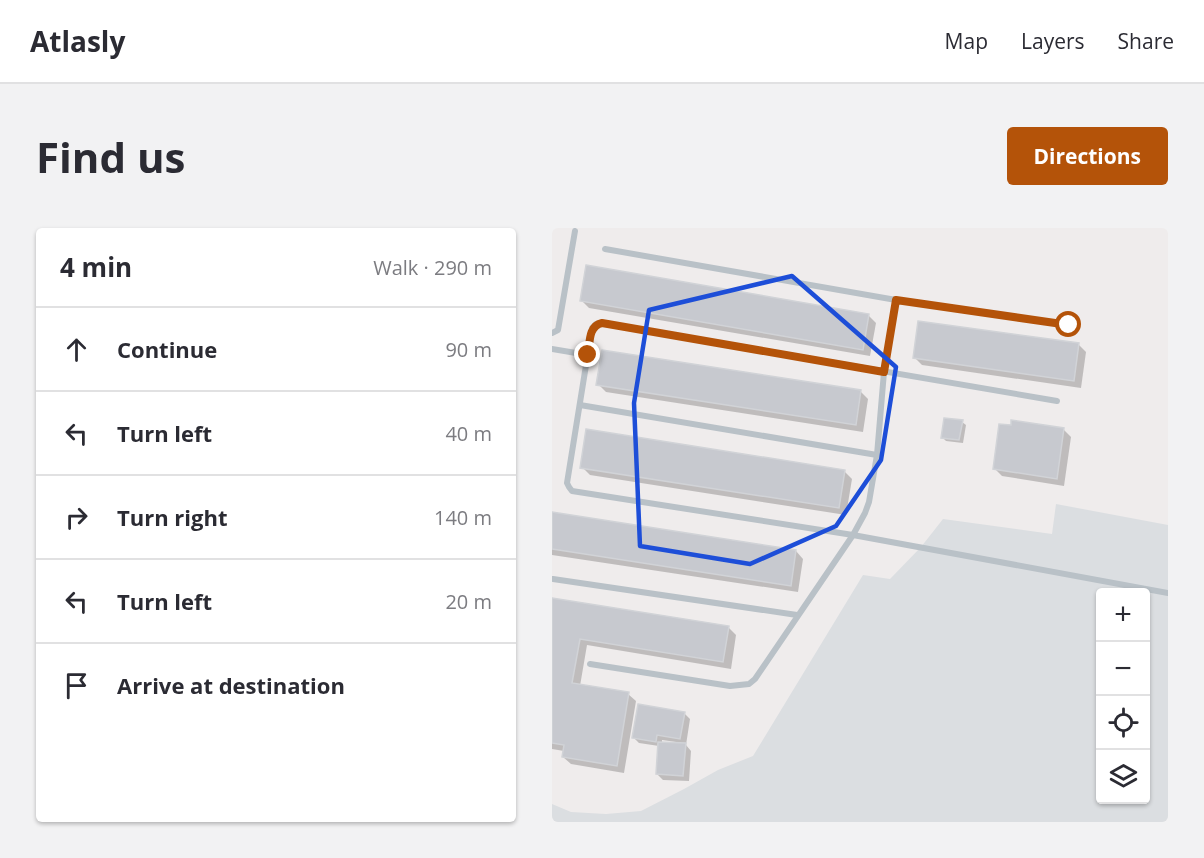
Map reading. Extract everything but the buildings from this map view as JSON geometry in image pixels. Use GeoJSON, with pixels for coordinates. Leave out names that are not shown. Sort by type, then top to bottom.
{"type":"FeatureCollection","features":[{"type":"Feature","properties":{"kind":"lane"},"geometry":{"type":"LineString","coordinates":[[552,333],[558,330],[575,231]]}},
{"type":"Feature","properties":{"kind":"lane"},"geometry":{"type":"LineString","coordinates":[[605,249],[896,300],[1069,325]]}},
{"type":"Feature","properties":{"kind":"lane"},"geometry":{"type":"LineString","coordinates":[[590,664],[730,686],[748,684],[755,680],[853,535],[865,513],[877,455],[884,372],[896,300]]}},
{"type":"Feature","properties":{"kind":"lane"},"geometry":{"type":"LineString","coordinates":[[1057,401],[602,323],[596,324],[592,328],[567,483],[572,491],[853,535],[1168,593]]}},
{"type":"Feature","properties":{"kind":"lane"},"geometry":{"type":"LineString","coordinates":[[552,349],[588,355]]}},
{"type":"Feature","properties":{"kind":"lane"},"geometry":{"type":"LineString","coordinates":[[580,405],[877,455]]}},
{"type":"Feature","properties":{"kind":"lane"},"geometry":{"type":"LineString","coordinates":[[553,579],[797,615]]}},
{"type":"Feature","properties":{"kind":"highlighted area"},"geometry":{"type":"Polygon","coordinates":[[[792,276],[896,367],[881,460],[836,526],[750,564],[640,546],[634,403],[649,310],[792,276]]]}},
{"type":"Feature","properties":{"kind":"shaded area"},"geometry":{"type":"Polygon","coordinates":[[[1056,504],[1168,525],[1168,822],[552,822],[552,804],[571,812],[606,814],[641,811],[718,770],[753,756],[863,575],[890,579],[921,547],[943,519],[1052,534],[1056,504]]]}},
{"type":"Feature","properties":{"kind":"route"},"geometry":{"type":"LineString","coordinates":[[588,355],[592,328],[602,323],[884,372],[896,300],[1069,325]]}}]}
